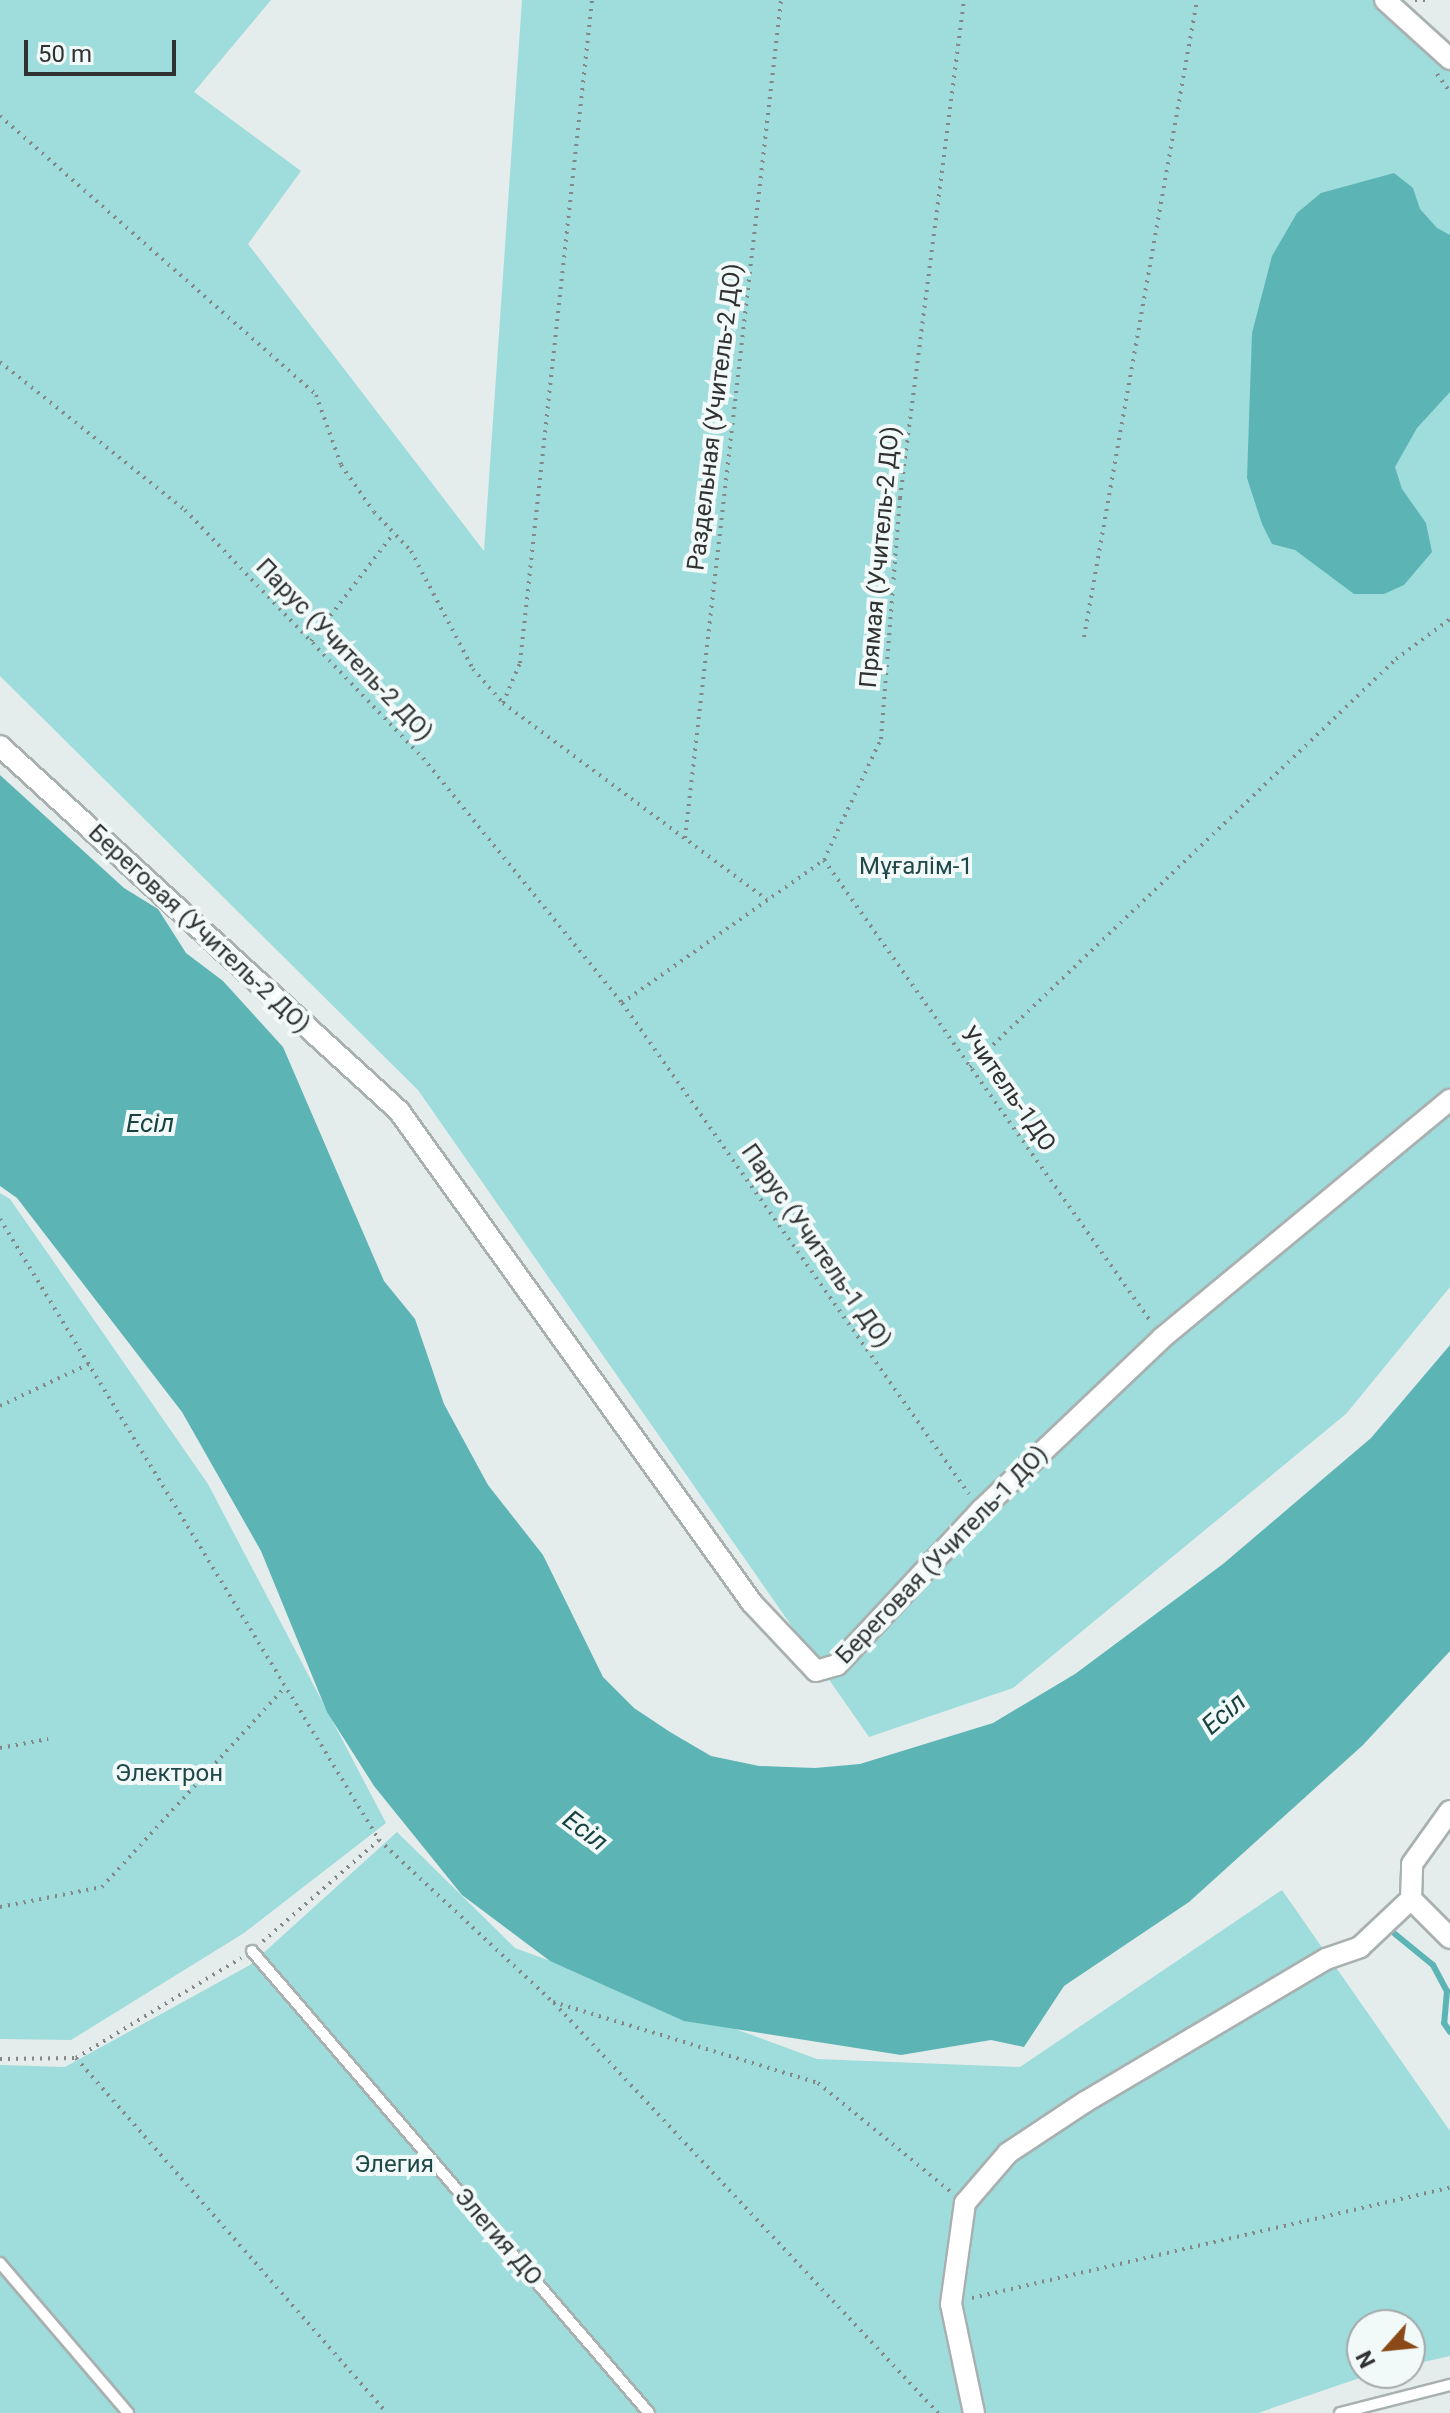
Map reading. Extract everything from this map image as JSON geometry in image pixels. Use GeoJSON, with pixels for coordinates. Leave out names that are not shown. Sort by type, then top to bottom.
{"type":"FeatureCollection","features":[{"type":"Feature","properties":{"kind":"street"},"geometry":{"type":"LineString","coordinates":[[1385,0],[1450,59]]}},
{"type":"Feature","properties":{"kind":"street","name":"Береговая (Учитель-2 ДО)"},"geometry":{"type":"LineString","coordinates":[[0,746],[399,1111]]}},
{"type":"Feature","properties":{"kind":"street","name":"Береговая (Учитель-1 ДО)"},"geometry":{"type":"LineString","coordinates":[[399,1111],[752,1603],[816,1671],[837,1665],[981,1510],[1162,1338],[1450,1100]]}},
{"type":"Feature","properties":{"kind":"street"},"geometry":{"type":"LineString","coordinates":[[974,2413],[951,2304],[965,2203],[1008,2153],[1313,1967],[1360,1947],[1411,1899],[1412,1864],[1450,1811]]}},
{"type":"Feature","properties":{"kind":"street"},"geometry":{"type":"LineString","coordinates":[[1411,1899],[1450,1938]]}},
{"type":"Feature","properties":{"kind":"lane","name":"Элегия ДО"},"geometry":{"type":"LineString","coordinates":[[252,1951],[649,2413]]}},
{"type":"Feature","properties":{"kind":"lane"},"geometry":{"type":"LineString","coordinates":[[0,2263],[128,2413]]}},
{"type":"Feature","properties":{"kind":"lane"},"geometry":{"type":"LineString","coordinates":[[1340,2413],[1450,2385]]}},
{"type":"Feature","properties":{"kind":"path"},"geometry":{"type":"LineString","coordinates":[[503,703],[520,663],[592,0]]}},
{"type":"Feature","properties":{"kind":"path","name":"Раздельная (Учитель-2 ДО)"},"geometry":{"type":"LineString","coordinates":[[685,838],[781,0]]}},
{"type":"Feature","properties":{"kind":"path","name":"Прямая (Учитель-2 ДО)"},"geometry":{"type":"LineString","coordinates":[[622,1003],[824,860],[881,739],[900,498],[964,0]]}},
{"type":"Feature","properties":{"kind":"path"},"geometry":{"type":"LineString","coordinates":[[1084,637],[1197,0]]}},
{"type":"Feature","properties":{"kind":"path"},"geometry":{"type":"LineString","coordinates":[[1413,0],[1425,0]]}},
{"type":"Feature","properties":{"kind":"path"},"geometry":{"type":"LineString","coordinates":[[0,116],[316,395],[341,465],[411,551],[473,669],[503,703],[767,900]]}},
{"type":"Feature","properties":{"kind":"path","name":"Парус (Учитель-2 ДО)"},"geometry":{"type":"LineString","coordinates":[[0,362],[185,510],[423,758],[622,1003]]}},
{"type":"Feature","properties":{"kind":"path"},"geometry":{"type":"LineString","coordinates":[[311,641],[394,533]]}},
{"type":"Feature","properties":{"kind":"path"},"geometry":{"type":"LineString","coordinates":[[970,1067],[1396,659],[1450,619]]}},
{"type":"Feature","properties":{"kind":"path","name":"Учитель-1ДО"},"geometry":{"type":"LineString","coordinates":[[824,860],[1162,1338]]}},
{"type":"Feature","properties":{"kind":"path","name":"Парус (Учитель-1 ДО)"},"geometry":{"type":"LineString","coordinates":[[622,1003],[981,1510]]}},
{"type":"Feature","properties":{"kind":"path"},"geometry":{"type":"LineString","coordinates":[[0,1219],[379,1840],[553,2002],[938,2413]]}},
{"type":"Feature","properties":{"kind":"path"},"geometry":{"type":"LineString","coordinates":[[0,1406],[89,1364]]}},
{"type":"Feature","properties":{"kind":"path"},"geometry":{"type":"LineString","coordinates":[[0,1907],[102,1887],[285,1687]]}},
{"type":"Feature","properties":{"kind":"path"},"geometry":{"type":"LineString","coordinates":[[0,1748],[48,1739]]}},
{"type":"Feature","properties":{"kind":"path"},"geometry":{"type":"LineString","coordinates":[[0,2059],[76,2058],[252,1951],[379,1840]]}},
{"type":"Feature","properties":{"kind":"path"},"geometry":{"type":"LineString","coordinates":[[553,2002],[818,2083],[965,2203]]}},
{"type":"Feature","properties":{"kind":"path"},"geometry":{"type":"LineString","coordinates":[[76,2058],[387,2413]]}},
{"type":"Feature","properties":{"kind":"path"},"geometry":{"type":"LineString","coordinates":[[951,2304],[1450,2188]]}},
{"type":"Feature","properties":{"kind":"green space","name":"Мұғалім-1"},"geometry":{"type":"Polygon","coordinates":[[[0,0],[271,0],[194,92],[301,171],[248,244],[484,551],[522,0],[1386,0],[1450,53],[1450,1287],[1346,1414],[1013,1688],[869,1737],[418,1090],[0,676],[0,0]]]}},
{"type":"Feature","properties":{"kind":"green space","name":"Электрон"},"geometry":{"type":"Polygon","coordinates":[[[0,1193],[10,1199],[208,1484],[386,1823],[244,1933],[71,2040],[0,2039],[0,1193]]]}},
{"type":"Feature","properties":{"kind":"green space","name":"Элегия"},"geometry":{"type":"Polygon","coordinates":[[[397,1832],[515,1948],[817,2059],[1020,2067],[1282,1890],[1450,2131],[1450,2356],[1426,2361],[1426,2309],[1346,2309],[1346,2383],[1258,2413],[0,2413],[0,2065],[65,2067],[250,1965],[397,1832]]]}},
{"type":"Feature","properties":{"kind":"water"},"geometry":{"type":"Polygon","coordinates":[[[1394,173],[1413,188],[1420,209],[1437,228],[1450,235],[1450,392],[1417,428],[1395,467],[1402,489],[1426,523],[1432,552],[1404,585],[1384,594],[1354,594],[1295,550],[1272,544],[1262,524],[1247,478],[1252,333],[1272,256],[1297,213],[1321,193],[1394,173]]]}},
{"type":"Feature","properties":{"kind":"water","name":"Есіл"},"geometry":{"type":"Polygon","coordinates":[[[0,775],[124,888],[158,909],[186,953],[223,981],[283,1047],[384,1281],[415,1319],[444,1404],[488,1485],[543,1555],[603,1677],[634,1708],[670,1732],[711,1756],[759,1766],[815,1768],[860,1764],[993,1723],[1075,1674],[1223,1564],[1371,1438],[1450,1345],[1450,1651],[1363,1745],[1189,1902],[1064,1986],[1024,2047],[991,2040],[901,2055],[684,2021],[550,1961],[462,1895],[374,1786],[327,1712],[261,1551],[182,1412],[17,1198],[0,1186],[0,775]]]}},
{"type":"Feature","properties":{"kind":"waterway"},"geometry":{"type":"LineString","coordinates":[[1395,1934],[1433,1965],[1447,1991],[1444,2023],[1450,2032]]}}]}
